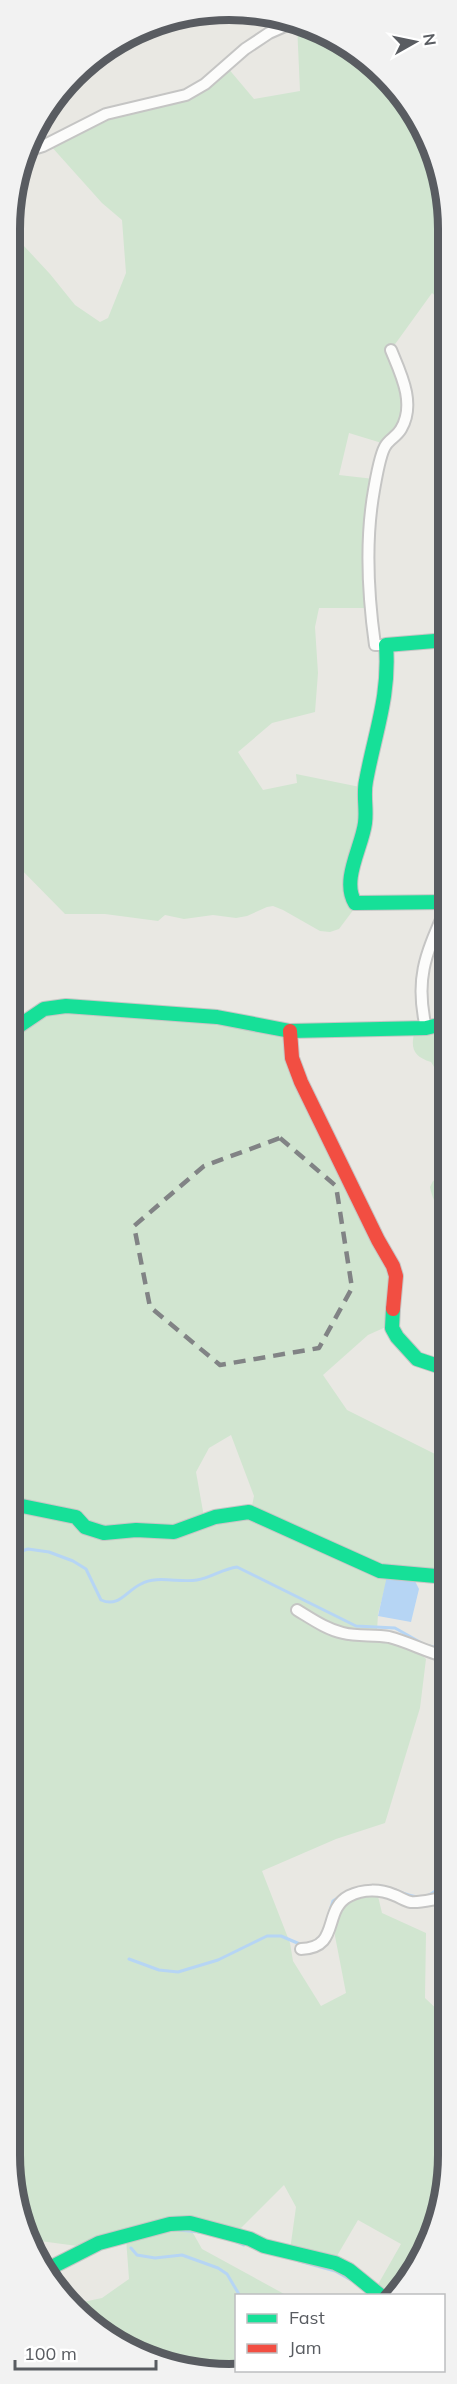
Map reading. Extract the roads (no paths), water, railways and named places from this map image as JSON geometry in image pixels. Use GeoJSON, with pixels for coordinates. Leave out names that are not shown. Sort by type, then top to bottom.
{"type":"FeatureCollection","features":[{"type":"Feature","properties":{"kind":"street"},"geometry":{"type":"LineString","coordinates":[[36,148],[106,114],[186,95],[205,84],[245,49],[283,27]]}},
{"type":"Feature","properties":{"kind":"street"},"geometry":{"type":"LineString","coordinates":[[391,350],[405,383],[407,411],[402,428],[384,446],[374,491],[369,602],[375,645],[437,641]]}},
{"type":"Feature","properties":{"kind":"street"},"geometry":{"type":"LineString","coordinates":[[386,645],[387,689],[365,784],[365,822],[350,883],[352,898],[355,903],[437,904]]}},
{"type":"Feature","properties":{"kind":"street"},"geometry":{"type":"LineString","coordinates":[[426,1028],[421,994],[424,962],[437,926]]}},
{"type":"Feature","properties":{"kind":"street"},"geometry":{"type":"LineString","coordinates":[[20,1025],[45,1009],[66,1006],[217,1017],[290,1031],[426,1028],[437,1025]]}},
{"type":"Feature","properties":{"kind":"street"},"geometry":{"type":"LineString","coordinates":[[290,1031],[292,1058],[301,1082],[393,1266],[396,1276],[392,1328],[417,1359],[438,1367]]}},
{"type":"Feature","properties":{"kind":"street"},"geometry":{"type":"LineString","coordinates":[[20,1506],[76,1517],[85,1527],[104,1533],[136,1530],[174,1532],[215,1517],[249,1512],[380,1571],[438,1576]]}},
{"type":"Feature","properties":{"kind":"street"},"geometry":{"type":"LineString","coordinates":[[297,1610],[326,1627],[343,1633],[387,1636],[438,1655]]}},
{"type":"Feature","properties":{"kind":"street"},"geometry":{"type":"LineString","coordinates":[[301,1949],[310,1949],[322,1942],[331,1929],[334,1911],[339,1903],[348,1897],[379,1890],[413,1902],[438,1899]]}},
{"type":"Feature","properties":{"kind":"street"},"geometry":{"type":"LineString","coordinates":[[52,2267],[99,2243],[170,2224],[190,2223],[250,2239],[264,2246],[335,2263],[349,2270],[380,2294]]}},
{"type":"Feature","properties":{"kind":"water"},"geometry":{"type":"Polygon","coordinates":[[[387,1576],[413,1577],[419,1589],[411,1622],[378,1616],[387,1576]]]}},
{"type":"Feature","properties":{"kind":"waterway"},"geometry":{"type":"LineString","coordinates":[[20,1552],[28,1549],[49,1552],[73,1561],[86,1569],[101,1600],[107,1602],[122,1598],[147,1581],[197,1580],[237,1567],[356,1626],[395,1628],[425,1645],[438,1648]]}},
{"type":"Feature","properties":{"kind":"waterway"},"geometry":{"type":"LineString","coordinates":[[378,1886],[420,1897],[427,1896],[438,1888]]}},
{"type":"Feature","properties":{"kind":"waterway"},"geometry":{"type":"LineString","coordinates":[[329,1914],[333,1901],[348,1891]]}},
{"type":"Feature","properties":{"kind":"waterway"},"geometry":{"type":"LineString","coordinates":[[129,1959],[159,1970],[178,1972],[218,1960],[267,1936],[281,1936],[302,1945]]}},
{"type":"Feature","properties":{"kind":"waterway"},"geometry":{"type":"LineString","coordinates":[[179,2230],[199,2232]]}},
{"type":"Feature","properties":{"kind":"waterway"},"geometry":{"type":"LineString","coordinates":[[237,2242],[244,2245]]}},
{"type":"Feature","properties":{"kind":"waterway"},"geometry":{"type":"LineString","coordinates":[[131,2248],[137,2255],[155,2258],[182,2255],[218,2268],[227,2274],[239,2294]]}},
{"type":"Feature","properties":{"kind":"waterway"},"geometry":{"type":"LineString","coordinates":[[299,2261],[335,2271],[351,2280]]}}]}
